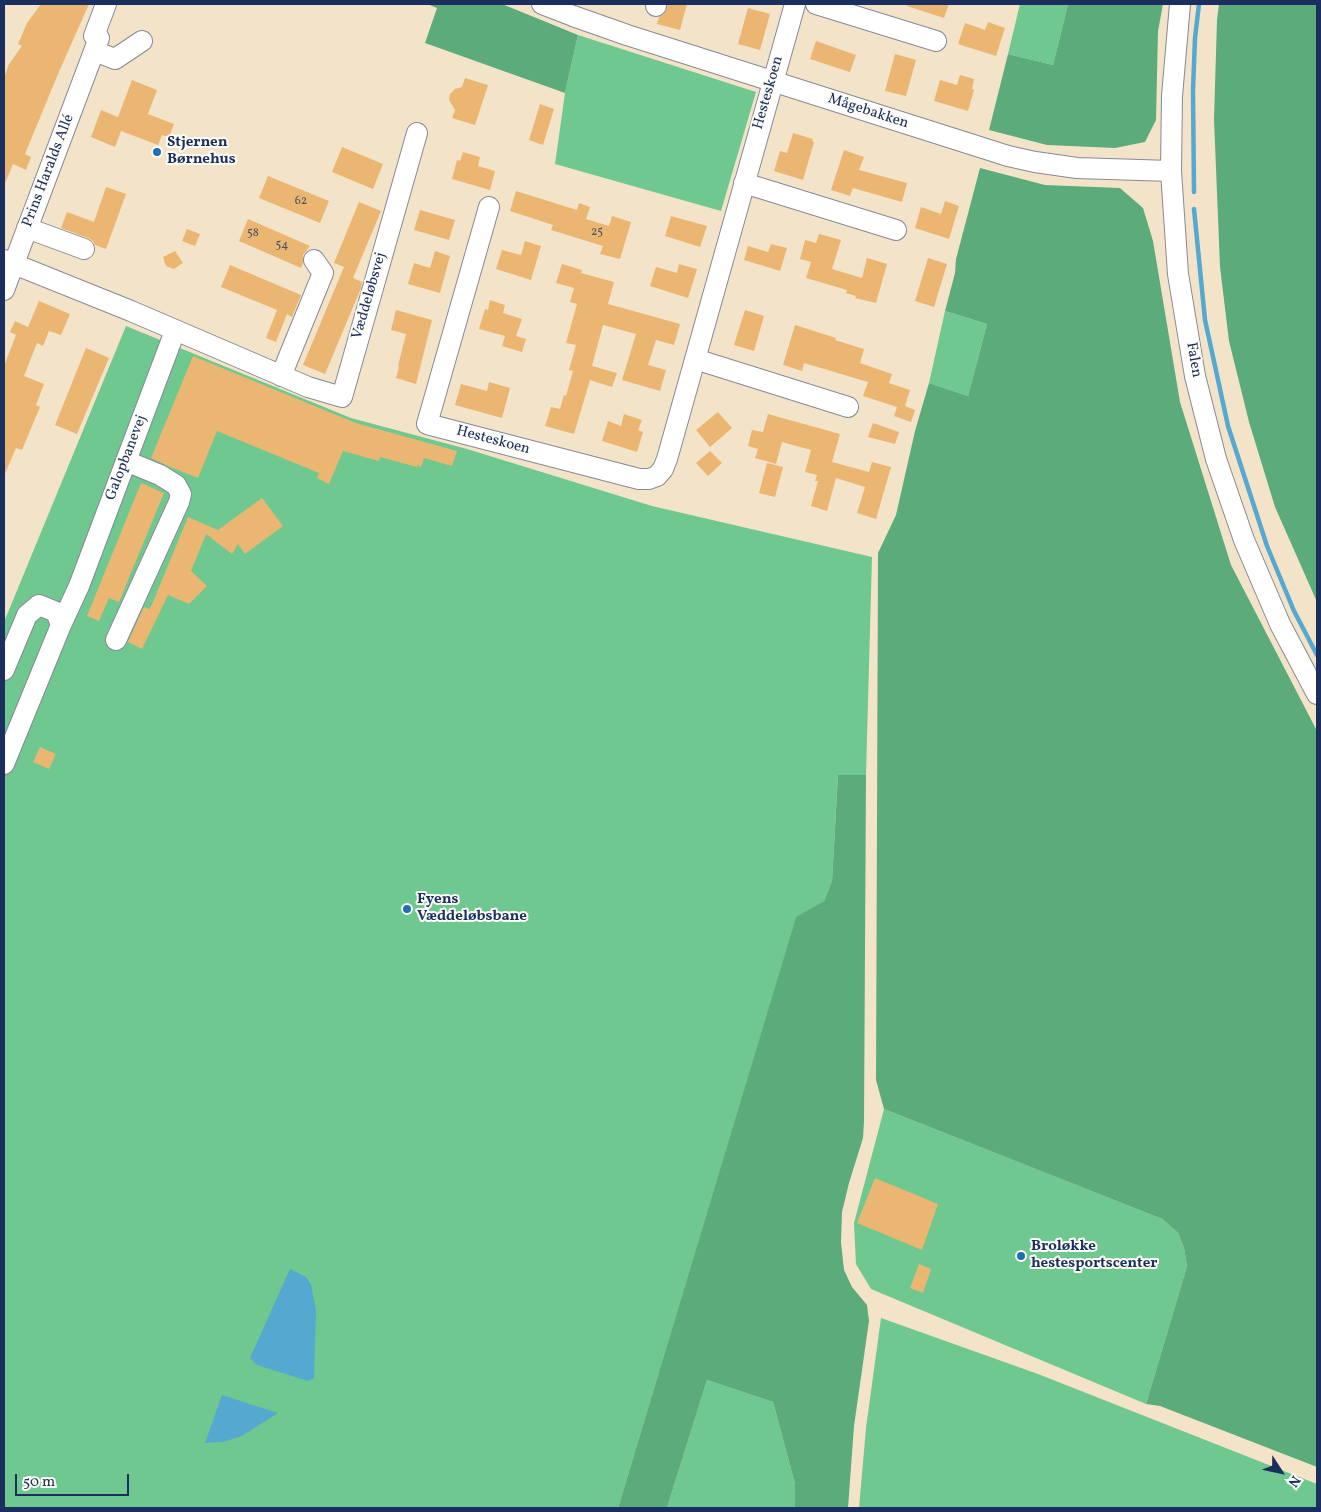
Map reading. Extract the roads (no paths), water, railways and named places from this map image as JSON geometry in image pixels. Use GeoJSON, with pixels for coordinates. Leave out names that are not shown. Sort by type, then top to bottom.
{"type":"FeatureCollection","features":[{"type":"Feature","properties":{"kind":"street","name":"Prins Haralds Allé"},"geometry":{"type":"LineString","coordinates":[[4,290],[9,262],[27,228],[97,45],[94,36],[106,4]]}},
{"type":"Feature","properties":{"kind":"street","name":"Mågebakken"},"geometry":{"type":"LineString","coordinates":[[542,4],[574,10],[772,81],[1008,156],[1077,168],[1171,171]]}},
{"type":"Feature","properties":{"kind":"street","name":"Hesteskoen"},"geometry":{"type":"LineString","coordinates":[[489,207],[427,424],[639,479],[649,479],[657,476],[663,469],[667,458],[795,4]]}},
{"type":"Feature","properties":{"kind":"street"},"geometry":{"type":"LineString","coordinates":[[816,4],[936,41]]}},
{"type":"Feature","properties":{"kind":"street","name":"Falen"},"geometry":{"type":"LineString","coordinates":[[1180,4],[1172,96],[1171,171],[1178,274],[1195,376],[1216,459],[1244,540],[1276,615],[1317,694]]}},
{"type":"Feature","properties":{"kind":"street"},"geometry":{"type":"LineString","coordinates":[[97,45],[115,59],[142,41]]}},
{"type":"Feature","properties":{"kind":"street","name":"Væddeløbsvej"},"geometry":{"type":"LineString","coordinates":[[9,262],[131,311],[308,387],[342,397],[417,133]]}},
{"type":"Feature","properties":{"kind":"street"},"geometry":{"type":"LineString","coordinates":[[744,183],[896,230]]}},
{"type":"Feature","properties":{"kind":"street"},"geometry":{"type":"LineString","coordinates":[[27,228],[84,250]]}},
{"type":"Feature","properties":{"kind":"street"},"geometry":{"type":"LineString","coordinates":[[281,376],[324,273],[314,260]]}},
{"type":"Feature","properties":{"kind":"street","name":"Galopbanevej"},"geometry":{"type":"LineString","coordinates":[[4,764],[78,586],[176,331]]}},
{"type":"Feature","properties":{"kind":"street"},"geometry":{"type":"LineString","coordinates":[[695,359],[848,407]]}},
{"type":"Feature","properties":{"kind":"street"},"geometry":{"type":"LineString","coordinates":[[116,640],[181,494],[176,485],[160,475],[126,460]]}},
{"type":"Feature","properties":{"kind":"street"},"geometry":{"type":"LineString","coordinates":[[4,670],[26,615],[39,605],[56,612],[62,625]]}},
{"type":"Feature","properties":{"kind":"water"},"geometry":{"type":"Polygon","coordinates":[[[290,1269],[306,1277],[311,1284],[316,1311],[314,1378],[308,1381],[257,1365],[250,1358],[290,1269]]]}},
{"type":"Feature","properties":{"kind":"water"},"geometry":{"type":"Polygon","coordinates":[[[222,1395],[278,1413],[242,1436],[223,1442],[205,1443],[222,1395]]]}},
{"type":"Feature","properties":{"kind":"waterway"},"geometry":{"type":"LineString","coordinates":[[1194,192],[1193,90],[1195,38],[1199,4]]}},
{"type":"Feature","properties":{"kind":"waterway"},"geometry":{"type":"LineString","coordinates":[[1194,209],[1205,320],[1228,426],[1267,546],[1294,611],[1317,655]]}},
{"type":"Feature","properties":{"kind":"place","name":"Stjernen Børnehus"},"geometry":{"type":"Point","coordinates":[157,152]}},
{"type":"Feature","properties":{"kind":"place","name":"Fyens Væddeløbsbane"},"geometry":{"type":"Point","coordinates":[407,909]}},
{"type":"Feature","properties":{"kind":"place","name":"Broløkke hestesportscenter"},"geometry":{"type":"Point","coordinates":[1021,1256]}}]}
